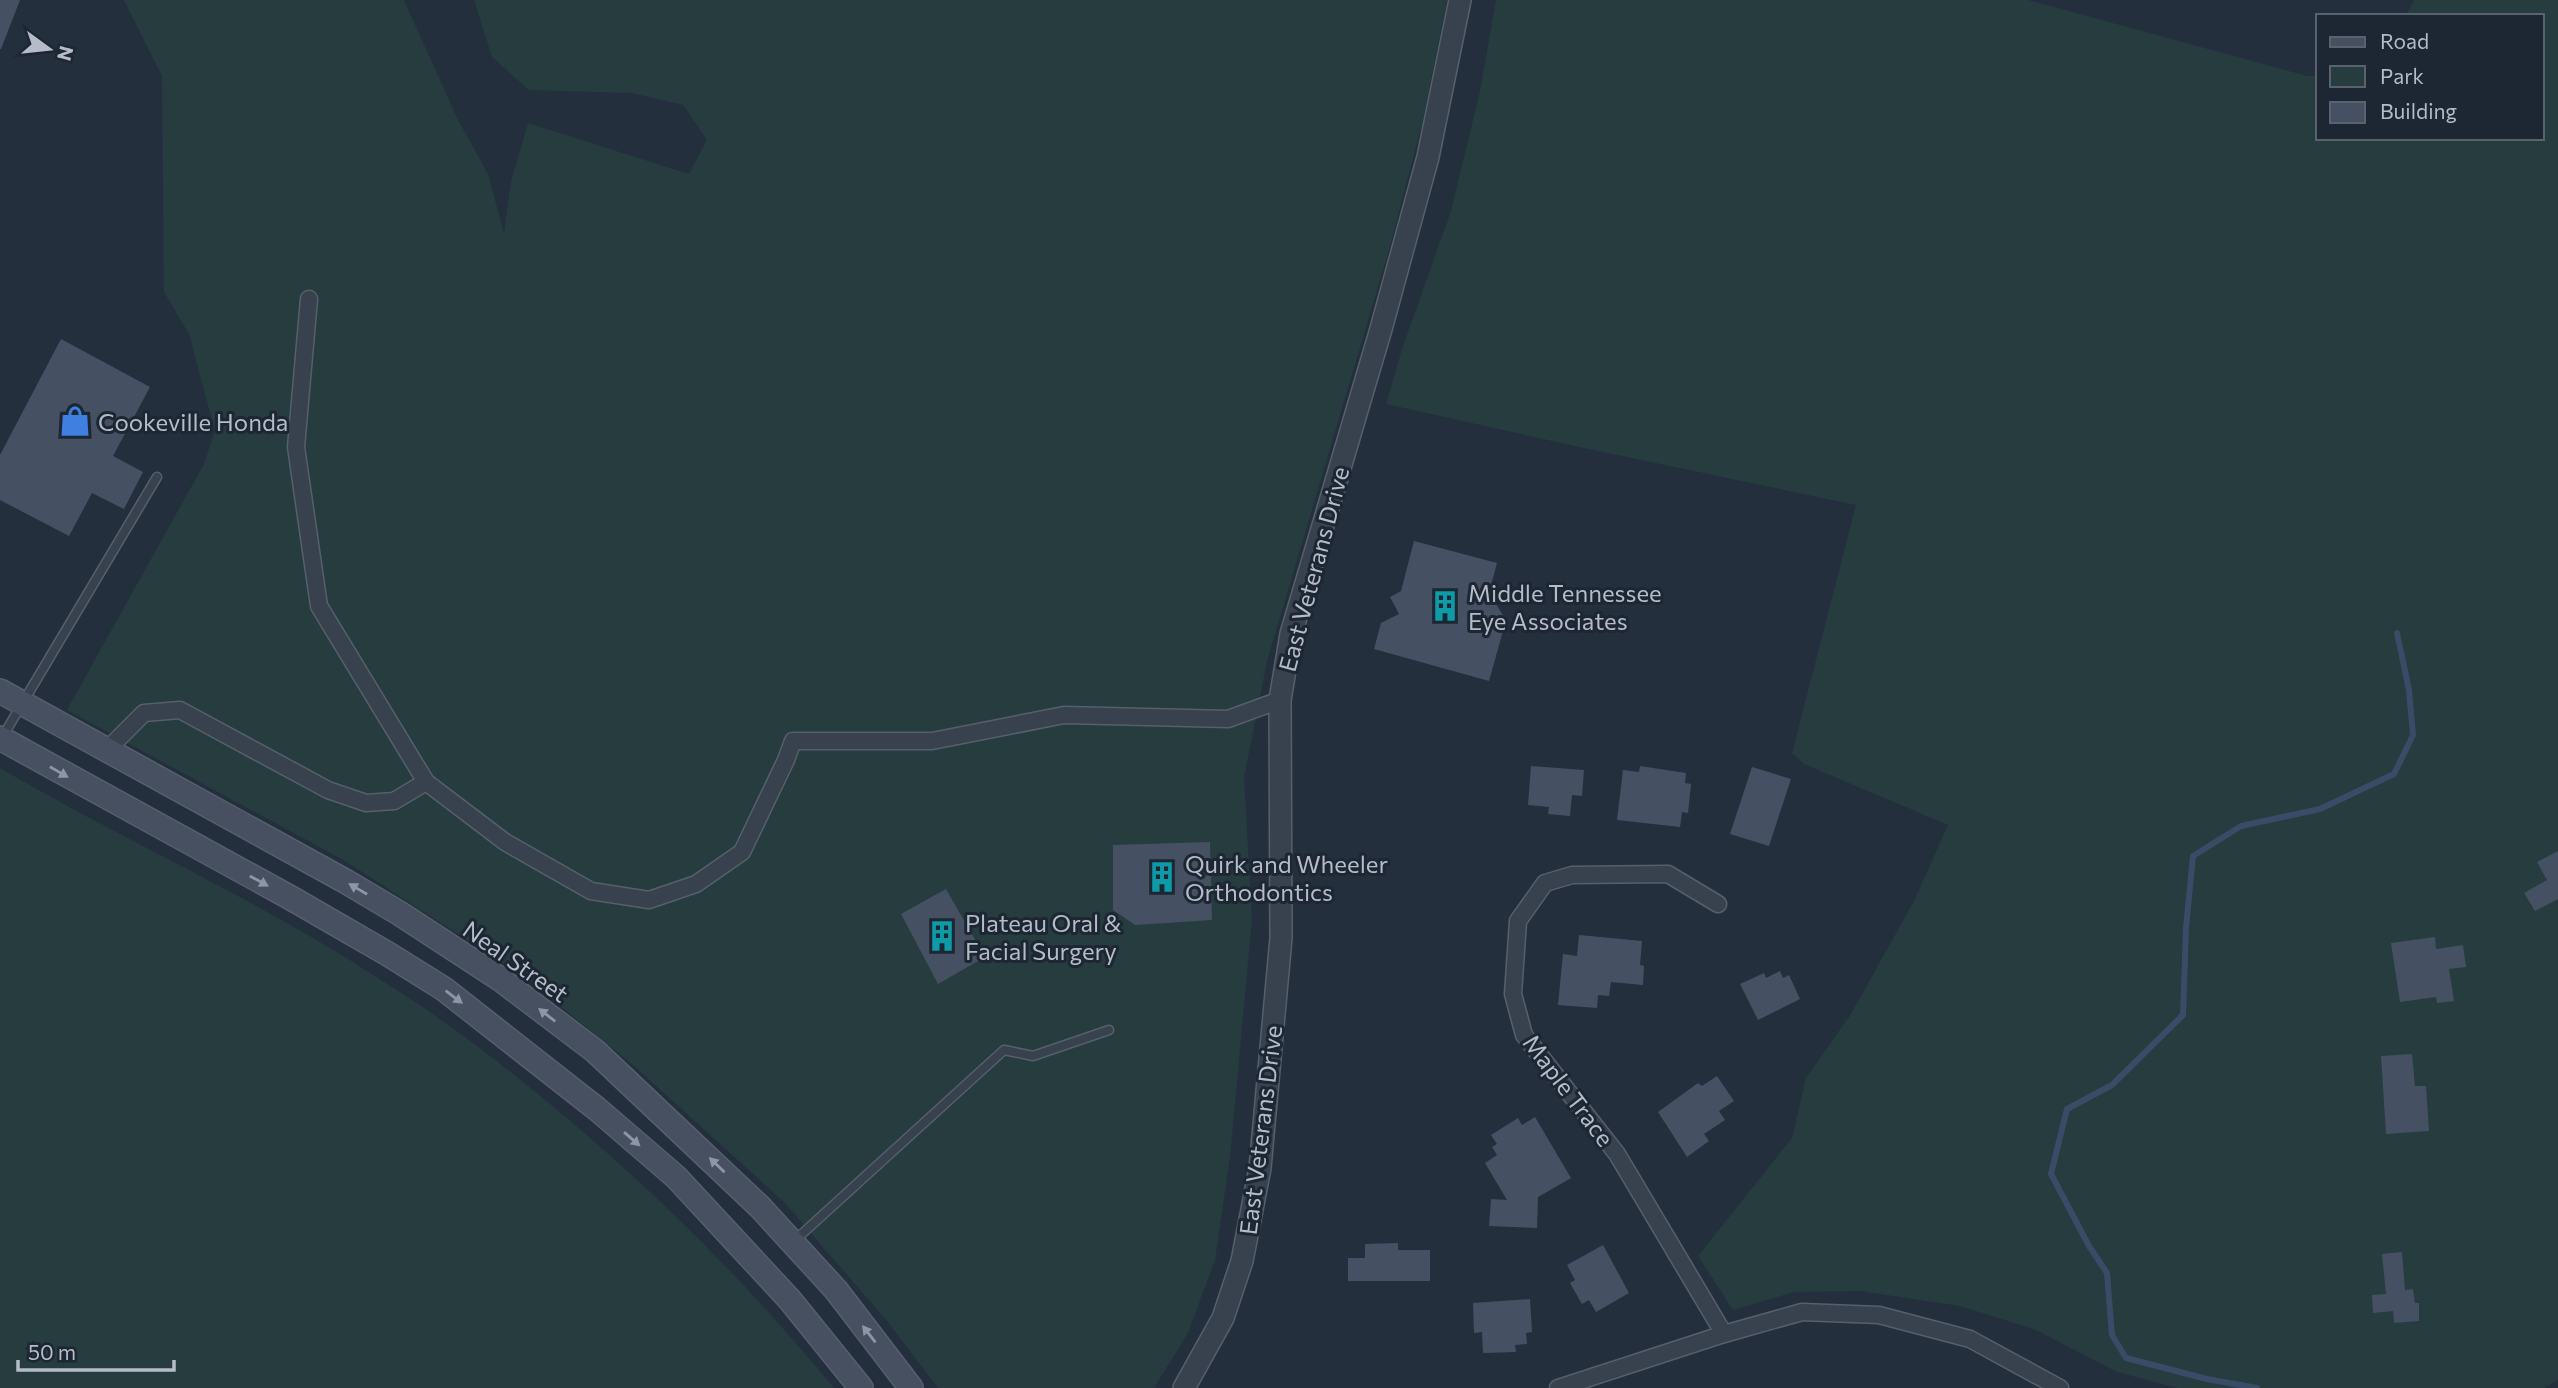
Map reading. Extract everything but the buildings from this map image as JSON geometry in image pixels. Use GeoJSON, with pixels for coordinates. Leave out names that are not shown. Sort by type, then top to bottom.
{"type":"FeatureCollection","features":[{"type":"Feature","properties":{"kind":"main road","name":"Neal Street"},"geometry":{"type":"LineString","coordinates":[[0,691],[399,913],[500,979],[595,1051],[760,1207],[836,1290],[911,1388]]}},
{"type":"Feature","properties":{"kind":"main road"},"geometry":{"type":"LineString","coordinates":[[1,738],[388,954],[454,997],[597,1109],[676,1177],[790,1300],[861,1388]]}},
{"type":"Feature","properties":{"kind":"street","name":"East Veterans Drive"},"geometry":{"type":"LineString","coordinates":[[1184,1388],[1195,1373],[1223,1318],[1242,1261],[1260,1168],[1281,938],[1280,700],[1291,634],[1381,329],[1427,157],[1460,0]]}},
{"type":"Feature","properties":{"kind":"street"},"geometry":{"type":"LineString","coordinates":[[309,299],[296,447],[319,606],[426,782],[505,842],[591,891],[649,900],[696,884],[742,852],[793,741],[932,741],[1064,715],[1228,719],[1280,700]]}},
{"type":"Feature","properties":{"kind":"street"},"geometry":{"type":"LineString","coordinates":[[107,751],[144,713],[180,710],[328,790],[366,803],[394,801],[426,782]]}},
{"type":"Feature","properties":{"kind":"street","name":"Maple Trace"},"geometry":{"type":"LineString","coordinates":[[1718,904],[1668,874],[1572,875],[1545,883],[1518,921],[1513,994],[1524,1035],[1617,1153],[1724,1334]]}},
{"type":"Feature","properties":{"kind":"street"},"geometry":{"type":"LineString","coordinates":[[1558,1388],[1724,1334],[1802,1312],[1879,1315],[1970,1339],[2060,1388]]}},
{"type":"Feature","properties":{"kind":"lane"},"geometry":{"type":"LineString","coordinates":[[1,738],[157,477]]}},
{"type":"Feature","properties":{"kind":"lane"},"geometry":{"type":"LineString","coordinates":[[793,1243],[1004,1049],[1033,1056],[1109,1030]]}},
{"type":"Feature","properties":{"kind":"green space"},"geometry":{"type":"Polygon","coordinates":[[[124,0],[404,0],[457,118],[488,174],[504,233],[511,182],[528,123],[689,174],[707,140],[683,105],[632,93],[529,90],[492,57],[474,0],[1447,0],[1423,120],[1389,250],[1267,661],[1244,778],[1252,919],[1230,1157],[1215,1260],[1188,1333],[1154,1388],[938,1388],[887,1321],[784,1202],[633,1065],[523,976],[345,861],[67,710],[204,464],[215,431],[189,334],[164,292],[162,76],[124,0]]]}},
{"type":"Feature","properties":{"kind":"green space"},"geometry":{"type":"Polygon","coordinates":[[[1496,0],[2028,0],[2307,76],[2316,76],[2316,140],[2544,140],[2544,14],[2407,14],[2414,0],[2558,0],[2558,1380],[2544,1388],[2178,1388],[2117,1372],[2036,1330],[1960,1306],[1860,1291],[1794,1292],[1733,1310],[1698,1256],[1792,1138],[1806,1078],[1851,1014],[1914,901],[1948,825],[1804,764],[1792,753],[1856,505],[1386,404],[1402,349],[1451,211],[1480,91],[1496,0]]]}},
{"type":"Feature","properties":{"kind":"green space"},"geometry":{"type":"Polygon","coordinates":[[[0,768],[305,933],[450,1026],[554,1107],[653,1195],[747,1289],[834,1388],[0,1388],[0,768]]]}},
{"type":"Feature","properties":{"kind":"waterway"},"geometry":{"type":"LineString","coordinates":[[2257,1388],[2207,1379],[2126,1358],[2112,1335],[2107,1273],[2089,1246],[2051,1174],[2067,1109],[2112,1085],[2183,1015],[2186,928],[2193,856],[2241,826],[2320,809],[2394,774],[2413,735],[2409,690],[2397,633]]}},
{"type":"Feature","properties":{"kind":"place","name":"Cookeville Honda"},"geometry":{"type":"Point","coordinates":[75,421]}},
{"type":"Feature","properties":{"kind":"place","name":"Middle Tennessee Eye Associates"},"geometry":{"type":"Point","coordinates":[1445,606]}},
{"type":"Feature","properties":{"kind":"place","name":"Quirk and Wheeler Orthodontics"},"geometry":{"type":"Point","coordinates":[1162,877]}},
{"type":"Feature","properties":{"kind":"place","name":"Plateau Oral & Facial Surgery"},"geometry":{"type":"Point","coordinates":[942,936]}}]}
